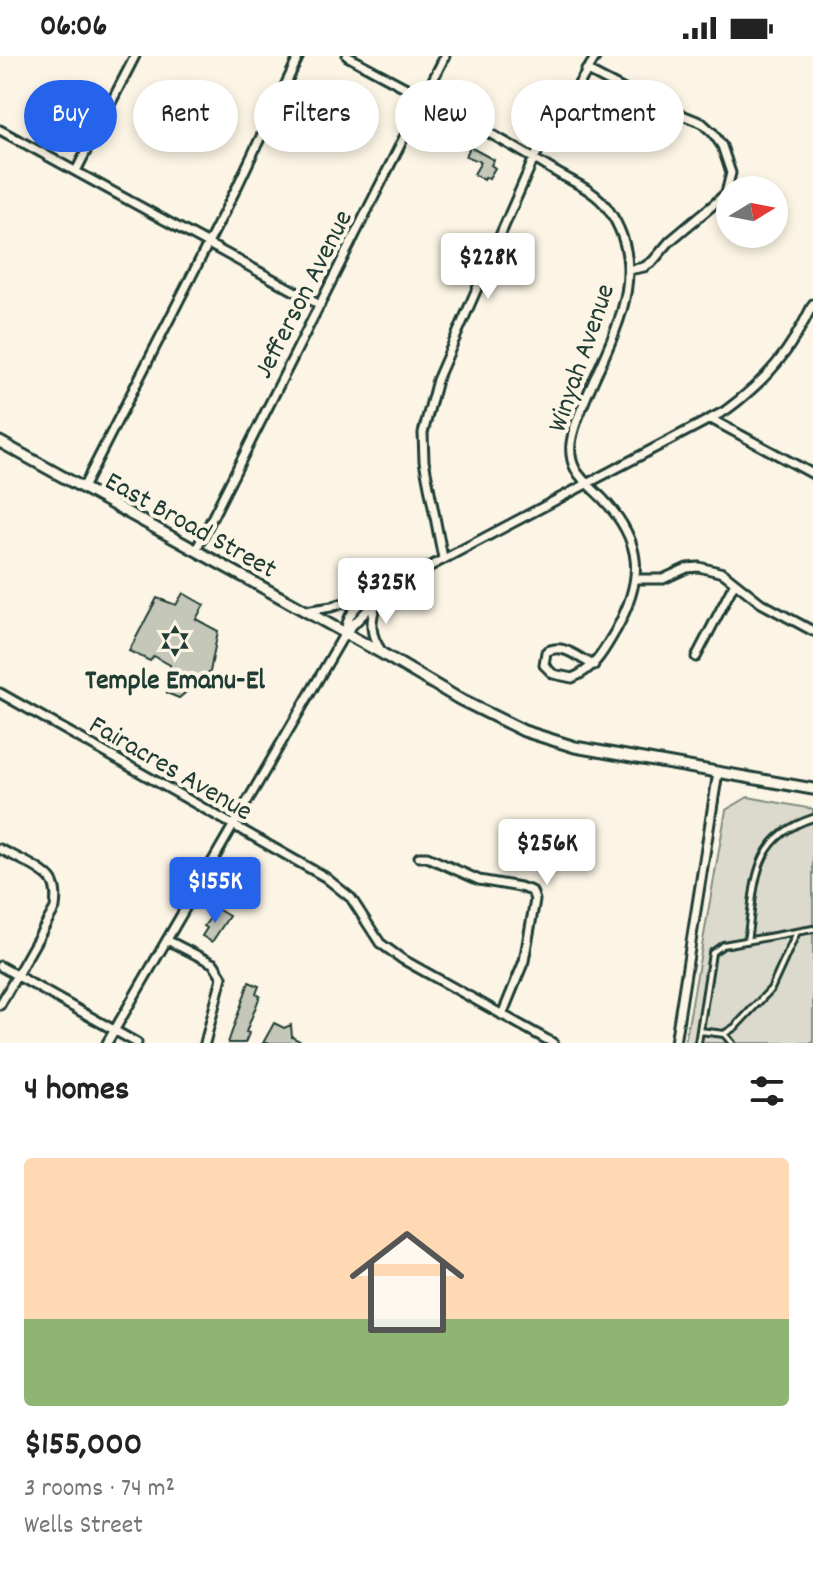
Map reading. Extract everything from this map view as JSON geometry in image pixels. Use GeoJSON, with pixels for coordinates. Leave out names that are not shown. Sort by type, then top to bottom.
{"type":"FeatureCollection","features":[{"type":"Feature","properties":{"kind":"street"},"geometry":{"type":"LineString","coordinates":[[76,171],[135,56]]}},
{"type":"Feature","properties":{"kind":"street"},"geometry":{"type":"LineString","coordinates":[[83,488],[299,56]]}},
{"type":"Feature","properties":{"kind":"street","name":"Winyah Avenue"},"geometry":{"type":"LineString","coordinates":[[347,56],[395,82]]}},
{"type":"Feature","properties":{"kind":"street","name":"Jefferson Avenue"},"geometry":{"type":"LineString","coordinates":[[433,80],[445,56]]}},
{"type":"Feature","properties":{"kind":"street"},"geometry":{"type":"LineString","coordinates":[[443,558],[424,461],[423,433],[437,380],[534,158],[596,56]]}},
{"type":"Feature","properties":{"kind":"street"},"geometry":{"type":"LineString","coordinates":[[586,70],[640,98],[702,123],[722,146],[731,173],[726,193],[670,241],[653,261],[644,267],[629,270]]}},
{"type":"Feature","properties":{"kind":"street"},"geometry":{"type":"LineString","coordinates":[[0,130],[320,305]]}},
{"type":"Feature","properties":{"kind":"street","name":"Winyah Avenue"},"geometry":{"type":"LineString","coordinates":[[495,137],[598,197],[608,209],[621,236],[629,270],[629,288],[574,427],[571,442],[574,471],[586,485]]}},
{"type":"Feature","properties":{"kind":"street","name":"Jefferson Avenue"},"geometry":{"type":"LineString","coordinates":[[196,550],[397,152]]}},
{"type":"Feature","properties":{"kind":"street"},"geometry":{"type":"LineString","coordinates":[[305,611],[375,596],[711,419],[742,399],[782,360],[813,304]]}},
{"type":"Feature","properties":{"kind":"street"},"geometry":{"type":"LineString","coordinates":[[804,323],[813,327]]}},
{"type":"Feature","properties":{"kind":"street"},"geometry":{"type":"LineString","coordinates":[[711,419],[813,474]]}},
{"type":"Feature","properties":{"kind":"street","name":"East Broad Street"},"geometry":{"type":"LineString","coordinates":[[0,442],[461,700],[541,738],[575,747],[813,789]]}},
{"type":"Feature","properties":{"kind":"street"},"geometry":{"type":"LineString","coordinates":[[586,485],[620,520],[633,550],[636,579],[625,614],[594,665],[572,678],[553,674],[544,665],[546,652],[555,647],[594,665]]}},
{"type":"Feature","properties":{"kind":"street"},"geometry":{"type":"LineString","coordinates":[[636,579],[663,579],[687,568],[699,567],[723,573],[761,603],[813,631]]}},
{"type":"Feature","properties":{"kind":"street"},"geometry":{"type":"LineString","coordinates":[[696,657],[734,584]]}},
{"type":"Feature","properties":{"kind":"street"},"geometry":{"type":"LineString","coordinates":[[107,1043],[345,633],[375,596]]}},
{"type":"Feature","properties":{"kind":"street"},"geometry":{"type":"LineString","coordinates":[[375,596],[370,626],[374,642],[383,654]]}},
{"type":"Feature","properties":{"kind":"street","name":"Fairacres Avenue"},"geometry":{"type":"LineString","coordinates":[[0,693],[325,877],[351,898],[380,943],[402,959],[553,1043]]}},
{"type":"Feature","properties":{"kind":"street"},"geometry":{"type":"LineString","coordinates":[[675,1043],[718,772]]}},
{"type":"Feature","properties":{"kind":"street"},"geometry":{"type":"LineString","coordinates":[[0,849],[44,873],[52,881],[56,893],[55,908],[0,1005]]}},
{"type":"Feature","properties":{"kind":"street"},"geometry":{"type":"LineString","coordinates":[[419,857],[427,857],[479,880],[532,891],[535,900],[524,961],[502,1015]]}},
{"type":"Feature","properties":{"kind":"street"},"geometry":{"type":"LineString","coordinates":[[167,940],[214,964],[222,977],[205,1043]]}},
{"type":"Feature","properties":{"kind":"street"},"geometry":{"type":"LineString","coordinates":[[0,966],[137,1043]]}},
{"type":"Feature","properties":{"kind":"lane"},"geometry":{"type":"LineString","coordinates":[[747,941],[764,853],[789,827],[813,818]]}},
{"type":"Feature","properties":{"kind":"lane"},"geometry":{"type":"LineString","coordinates":[[698,1043],[712,953],[723,945],[813,929]]}},
{"type":"Feature","properties":{"kind":"lane"},"geometry":{"type":"LineString","coordinates":[[700,1031],[724,1034],[735,1027],[775,982],[797,932]]}},
{"type":"Feature","properties":{"kind":"lane"},"geometry":{"type":"LineString","coordinates":[[724,1034],[732,1043]]}},
{"type":"Feature","properties":{"kind":"shaded area"},"geometry":{"type":"Polygon","coordinates":[[[748,797],[813,809],[813,1043],[685,1043],[726,810],[748,797]]]}},
{"type":"Feature","properties":{"kind":"building"},"geometry":{"type":"Polygon","coordinates":[[[468,152],[479,152],[494,160],[491,165],[495,168],[489,178],[485,177],[484,180],[474,174],[481,162],[466,156],[468,152]]]}},
{"type":"Feature","properties":{"kind":"building","name":"Temple Emanu-El"},"geometry":{"type":"Polygon","coordinates":[[[183,593],[204,605],[196,619],[218,631],[210,672],[179,698],[167,693],[170,665],[154,656],[150,661],[129,651],[157,598],[176,605],[183,593]]]}},
{"type":"Feature","properties":{"kind":"building"},"geometry":{"type":"Polygon","coordinates":[[[236,860],[250,868],[236,895],[224,887],[236,860]]]}},
{"type":"Feature","properties":{"kind":"building"},"geometry":{"type":"Polygon","coordinates":[[[217,909],[229,916],[212,942],[202,936],[207,928],[204,926],[217,909]]]}},
{"type":"Feature","properties":{"kind":"building"},"geometry":{"type":"Polygon","coordinates":[[[249,982],[259,986],[256,994],[260,996],[246,1032],[249,1033],[245,1043],[228,1043],[249,982]]]}},
{"type":"Feature","properties":{"kind":"building"},"geometry":{"type":"Polygon","coordinates":[[[274,1023],[284,1028],[291,1025],[292,1037],[303,1043],[263,1043],[274,1023]]]}},
{"type":"Feature","properties":{"kind":"place","name":"Temple Emanu-El"},"geometry":{"type":"Point","coordinates":[175,641]}}]}
